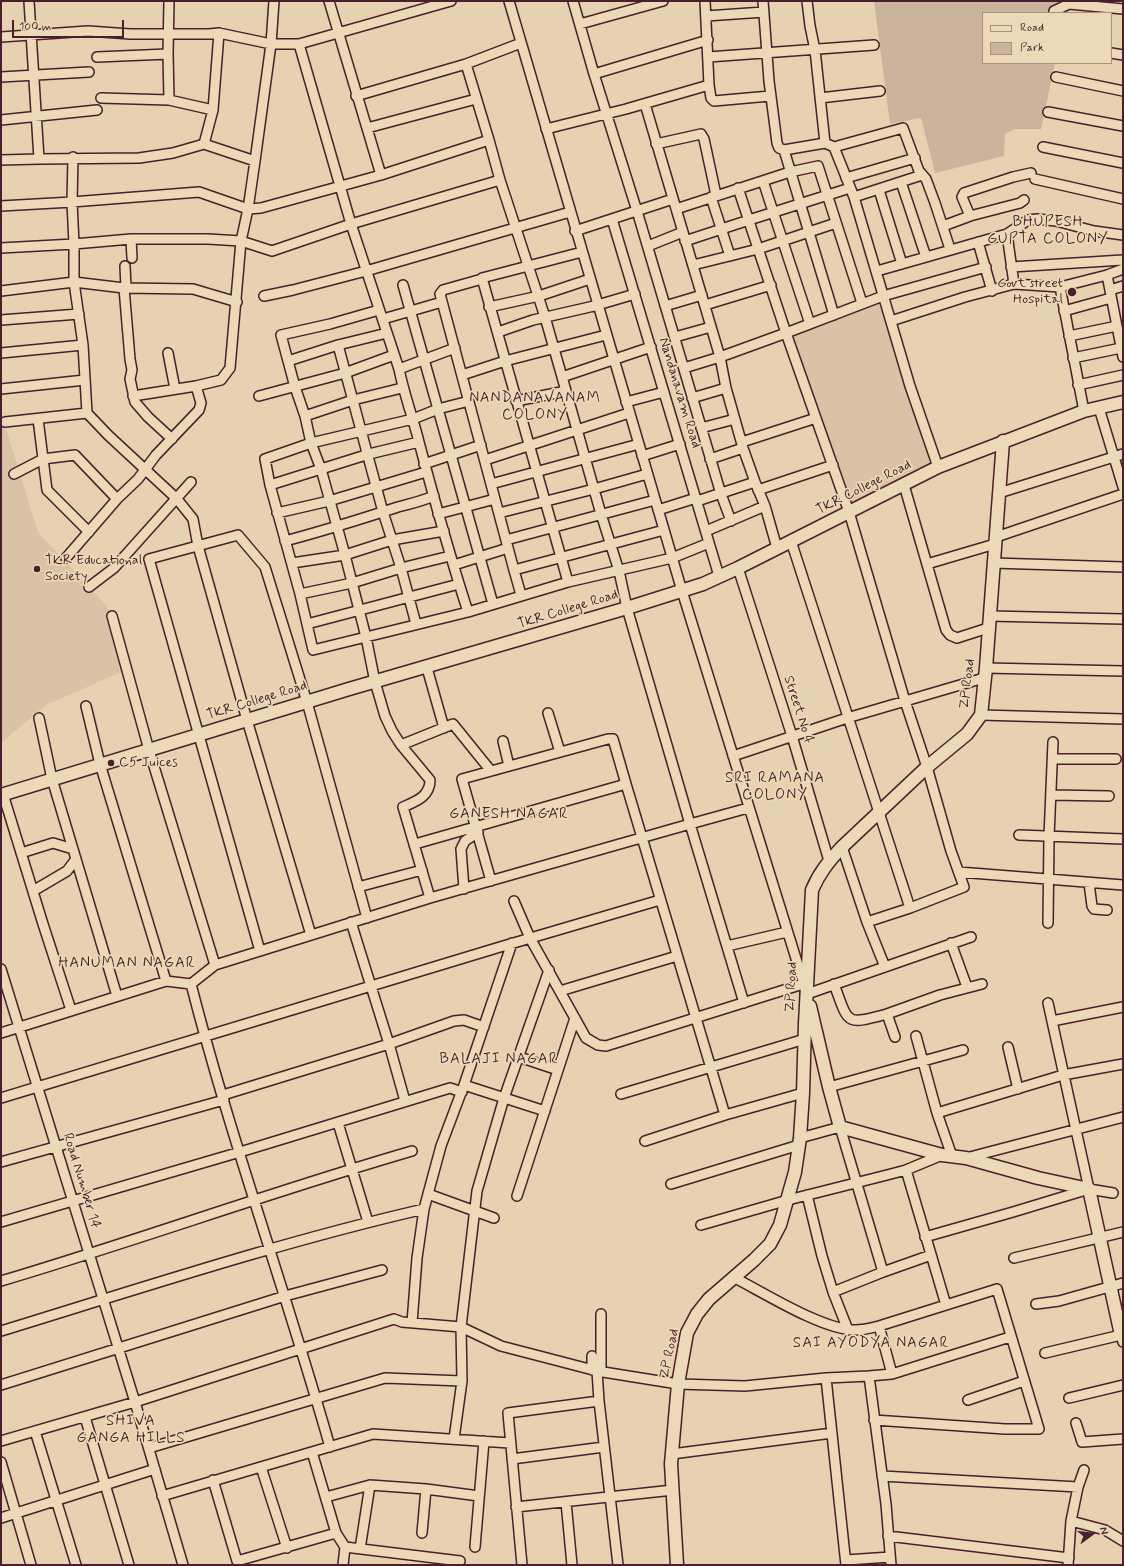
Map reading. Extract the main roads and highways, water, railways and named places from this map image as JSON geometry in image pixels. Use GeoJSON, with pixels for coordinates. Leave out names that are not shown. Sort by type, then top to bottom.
{"type":"FeatureCollection","features":[{"type":"Feature","properties":{"kind":"place","name":"Govt street Hospital"},"geometry":{"type":"Point","coordinates":[1072,292]}},
{"type":"Feature","properties":{"kind":"place","name":"TKR Educational Society"},"geometry":{"type":"Point","coordinates":[37,569]}},
{"type":"Feature","properties":{"kind":"place","name":"C5 Juices"},"geometry":{"type":"Point","coordinates":[111,763]}},
{"type":"Feature","properties":{"kind":"district","name":"BHUPESH GUPTA COLONY"},"geometry":{"type":"Point","coordinates":[1048,232]}},
{"type":"Feature","properties":{"kind":"district","name":"NANDANAVANAM COLONY"},"geometry":{"type":"Point","coordinates":[535,408]}},
{"type":"Feature","properties":{"kind":"district","name":"SRI RAMANA COLONY"},"geometry":{"type":"Point","coordinates":[775,788]}},
{"type":"Feature","properties":{"kind":"district","name":"GANESH NAGAR"},"geometry":{"type":"Point","coordinates":[509,815]}},
{"type":"Feature","properties":{"kind":"district","name":"HANUMAN NAGAR"},"geometry":{"type":"Point","coordinates":[127,964]}},
{"type":"Feature","properties":{"kind":"district","name":"BALAJI NAGAR"},"geometry":{"type":"Point","coordinates":[499,1060]}},
{"type":"Feature","properties":{"kind":"district","name":"SAI AYODYA NAGAR"},"geometry":{"type":"Point","coordinates":[871,1344]}},
{"type":"Feature","properties":{"kind":"district","name":"SHIVA GANGA HILLS"},"geometry":{"type":"Point","coordinates":[131,1430]}}]}
